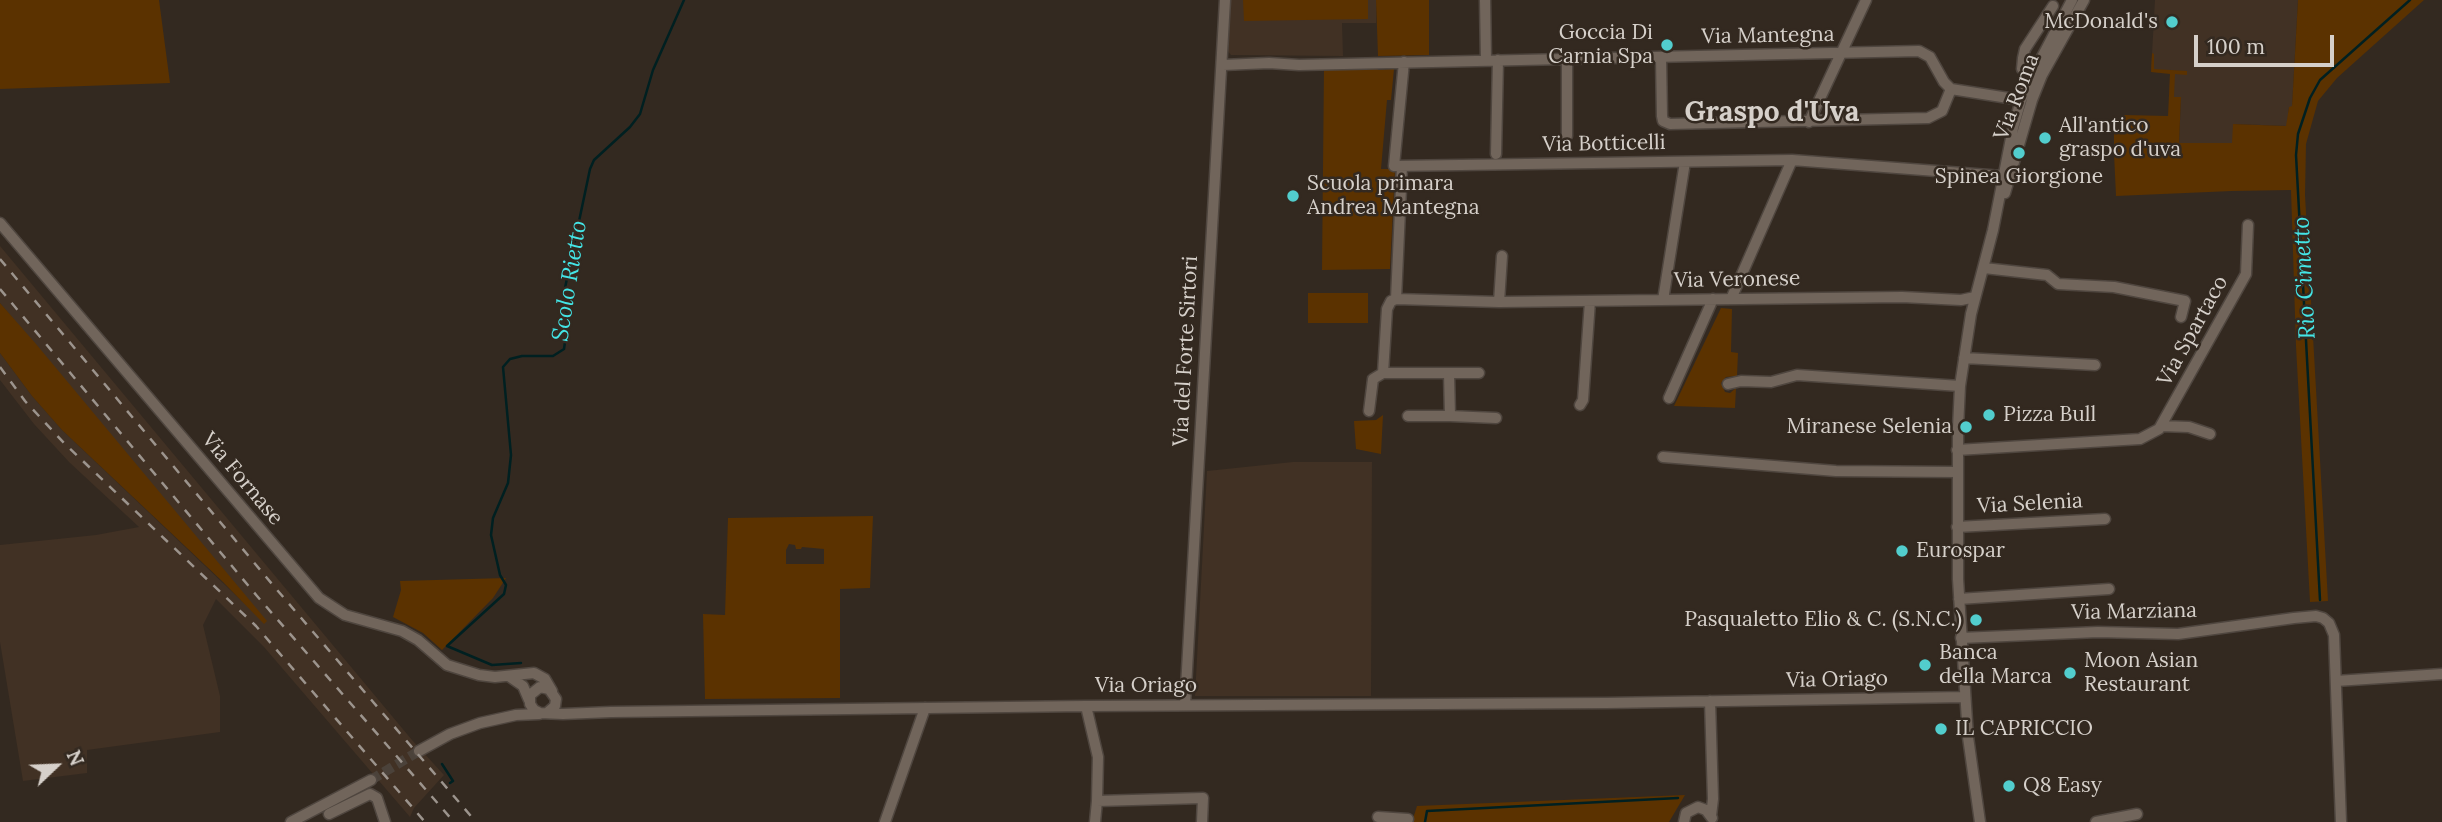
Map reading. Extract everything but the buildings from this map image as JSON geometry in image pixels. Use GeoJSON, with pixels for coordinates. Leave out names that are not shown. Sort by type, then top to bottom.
{"type":"FeatureCollection","features":[{"type":"Feature","properties":{"kind":"street","name":"Via del Forte Sirtori"},"geometry":{"type":"LineString","coordinates":[[1185,705],[1225,0]]}},
{"type":"Feature","properties":{"kind":"street"},"geometry":{"type":"LineString","coordinates":[[1485,0],[1486,60]]}},
{"type":"Feature","properties":{"kind":"street"},"geometry":{"type":"LineString","coordinates":[[1809,122],[1866,0]]}},
{"type":"Feature","properties":{"kind":"street","name":"Via Roma"},"geometry":{"type":"LineString","coordinates":[[2037,76],[2084,0]]}},
{"type":"Feature","properties":{"kind":"street"},"geometry":{"type":"LineString","coordinates":[[2021,100],[2027,96],[2037,76],[2022,69],[2022,58],[2051,2]]}},
{"type":"Feature","properties":{"kind":"street"},"geometry":{"type":"LineString","coordinates":[[2051,2],[2058,6],[2072,2]]}},
{"type":"Feature","properties":{"kind":"street"},"geometry":{"type":"LineString","coordinates":[[2051,2],[2057,16],[2055,30]]}},
{"type":"Feature","properties":{"kind":"street","name":"Via Roma"},"geometry":{"type":"LineString","coordinates":[[1997,213],[2037,76],[2055,30],[2072,2]]}},
{"type":"Feature","properties":{"kind":"street","name":"Via Mantegna"},"geometry":{"type":"LineString","coordinates":[[1223,65],[1919,51],[1933,61],[1944,82],[1951,89]]}},
{"type":"Feature","properties":{"kind":"street"},"geometry":{"type":"LineString","coordinates":[[1661,58],[1662,116],[1666,123],[1928,118],[1942,111],[1951,89],[2021,100],[2026,103],[2019,123],[2022,131]]}},
{"type":"Feature","properties":{"kind":"street"},"geometry":{"type":"LineString","coordinates":[[1496,154],[1498,60]]}},
{"type":"Feature","properties":{"kind":"street"},"geometry":{"type":"LineString","coordinates":[[1567,60],[1567,136]]}},
{"type":"Feature","properties":{"kind":"street"},"geometry":{"type":"LineString","coordinates":[[1383,373],[1387,309],[1391,300],[1396,299],[1402,166],[1394,166],[1404,62]]}},
{"type":"Feature","properties":{"kind":"street","name":"Via Roma"},"geometry":{"type":"LineString","coordinates":[[1980,822],[1965,697],[1959,599],[1957,450],[1960,386],[1975,297],[1997,213],[2002,176],[2021,100]]}},
{"type":"Feature","properties":{"kind":"street"},"geometry":{"type":"LineString","coordinates":[[1731,299],[1792,160]]}},
{"type":"Feature","properties":{"kind":"street","name":"Via Botticelli"},"geometry":{"type":"LineString","coordinates":[[1402,166],[1792,160],[2002,176]]}},
{"type":"Feature","properties":{"kind":"street"},"geometry":{"type":"LineString","coordinates":[[1663,300],[1685,162]]}},
{"type":"Feature","properties":{"kind":"street","name":"Via Fornase"},"geometry":{"type":"LineString","coordinates":[[0,223],[319,598],[345,615],[402,631],[418,640],[447,666],[479,675],[509,677],[534,673],[541,676],[554,695]]}},
{"type":"Feature","properties":{"kind":"street","name":"Via Spartaco"},"geometry":{"type":"LineString","coordinates":[[1957,450],[2140,439],[2150,435],[2161,426],[2246,274],[2248,226]]}},
{"type":"Feature","properties":{"kind":"street"},"geometry":{"type":"LineString","coordinates":[[1499,302],[1502,256]]}},
{"type":"Feature","properties":{"kind":"street"},"geometry":{"type":"LineString","coordinates":[[1984,268],[2047,275],[2058,284],[2114,287],[2185,301],[2181,317]]}},
{"type":"Feature","properties":{"kind":"street","name":"Via Veronese"},"geometry":{"type":"LineString","coordinates":[[1396,299],[1499,302],[1902,298],[1961,300],[1975,297]]}},
{"type":"Feature","properties":{"kind":"street"},"geometry":{"type":"LineString","coordinates":[[1669,398],[1713,299]]}},
{"type":"Feature","properties":{"kind":"street"},"geometry":{"type":"LineString","coordinates":[[1580,405],[1583,400],[1590,301]]}},
{"type":"Feature","properties":{"kind":"street"},"geometry":{"type":"LineString","coordinates":[[1964,358],[2095,365]]}},
{"type":"Feature","properties":{"kind":"street"},"geometry":{"type":"LineString","coordinates":[[1369,411],[1373,379],[1383,373],[1479,373]]}},
{"type":"Feature","properties":{"kind":"street"},"geometry":{"type":"LineString","coordinates":[[1449,374],[1450,416]]}},
{"type":"Feature","properties":{"kind":"street"},"geometry":{"type":"LineString","coordinates":[[1728,384],[1741,381],[1771,382],[1797,375],[1960,386]]}},
{"type":"Feature","properties":{"kind":"street"},"geometry":{"type":"LineString","coordinates":[[1408,416],[1496,418]]}},
{"type":"Feature","properties":{"kind":"street"},"geometry":{"type":"LineString","coordinates":[[2161,426],[2189,427],[2210,434]]}},
{"type":"Feature","properties":{"kind":"street"},"geometry":{"type":"LineString","coordinates":[[1663,457],[1836,471],[1957,472]]}},
{"type":"Feature","properties":{"kind":"street","name":"Via Selenia"},"geometry":{"type":"LineString","coordinates":[[1957,527],[2105,519]]}},
{"type":"Feature","properties":{"kind":"street"},"geometry":{"type":"LineString","coordinates":[[1959,599],[2109,589]]}},
{"type":"Feature","properties":{"kind":"street","name":"Via Marziana"},"geometry":{"type":"LineString","coordinates":[[1961,638],[2098,632],[2178,634],[2316,616],[2329,623],[2334,635],[2341,822]]}},
{"type":"Feature","properties":{"kind":"street"},"geometry":{"type":"LineString","coordinates":[[2336,681],[2442,674]]}},
{"type":"Feature","properties":{"kind":"street"},"geometry":{"type":"LineString","coordinates":[[509,677],[523,686],[534,710],[545,714],[555,706],[554,695]]}},
{"type":"Feature","properties":{"kind":"street","name":"Via Oriago"},"geometry":{"type":"LineString","coordinates":[[516,715],[530,702],[533,692],[540,687],[554,695],[560,704],[582,713]]}},
{"type":"Feature","properties":{"kind":"street","name":"Via Oriago"},"geometry":{"type":"LineString","coordinates":[[419,751],[463,728],[516,715],[1965,697]]}},
{"type":"Feature","properties":{"kind":"street"},"geometry":{"type":"LineString","coordinates":[[1710,701],[1712,819]]}},
{"type":"Feature","properties":{"kind":"street"},"geometry":{"type":"LineString","coordinates":[[1086,706],[1098,757],[1095,822]]}},
{"type":"Feature","properties":{"kind":"street"},"geometry":{"type":"LineString","coordinates":[[885,822],[925,708]]}},
{"type":"Feature","properties":{"kind":"street"},"geometry":{"type":"LineString","coordinates":[[1684,822],[1686,813],[1705,798],[1711,778]]}},
{"type":"Feature","properties":{"kind":"street"},"geometry":{"type":"LineString","coordinates":[[291,822],[371,780]]}},
{"type":"Feature","properties":{"kind":"street"},"geometry":{"type":"LineString","coordinates":[[329,814],[370,794],[377,798],[385,822]]}},
{"type":"Feature","properties":{"kind":"street"},"geometry":{"type":"LineString","coordinates":[[1097,801],[1203,798],[1202,822]]}},
{"type":"Feature","properties":{"kind":"street"},"geometry":{"type":"LineString","coordinates":[[1693,807],[1702,807],[1712,819]]}},
{"type":"Feature","properties":{"kind":"street"},"geometry":{"type":"LineString","coordinates":[[2096,822],[2137,814]]}},
{"type":"Feature","properties":{"kind":"street"},"geometry":{"type":"LineString","coordinates":[[1378,817],[1408,819],[1407,822]]}},
{"type":"Feature","properties":{"kind":"shaded area"},"geometry":{"type":"Polygon","coordinates":[[[0,0],[159,0],[170,83],[0,89],[0,0]]]}},
{"type":"Feature","properties":{"kind":"shaded area"},"geometry":{"type":"Polygon","coordinates":[[[1230,0],[1376,0],[1376,23],[1342,23],[1343,56],[1231,55],[1226,49],[1230,0]]]}},
{"type":"Feature","properties":{"kind":"shaded area"},"geometry":{"type":"Polygon","coordinates":[[[1243,0],[1368,0],[1368,19],[1244,21],[1243,0]]]}},
{"type":"Feature","properties":{"kind":"shaded area"},"geometry":{"type":"Polygon","coordinates":[[[1376,0],[1429,0],[1429,55],[1378,56],[1376,0]]]}},
{"type":"Feature","properties":{"kind":"shaded area"},"geometry":{"type":"Polygon","coordinates":[[[2155,0],[2298,0],[2292,107],[2289,107],[2287,126],[2234,124],[2233,143],[2179,143],[2181,98],[2169,97],[2170,73],[2151,72],[2155,0]]]}},
{"type":"Feature","properties":{"kind":"shaded area"},"geometry":{"type":"Polygon","coordinates":[[[2298,0],[2424,0],[2337,78],[2318,101],[2306,144],[2305,195],[2328,601],[2310,602],[2296,346],[2291,190],[2116,196],[2114,153],[2114,131],[2123,130],[2124,115],[2168,116],[2170,74],[2151,72],[2152,53],[2154,69],[2187,71],[2187,75],[2175,74],[2174,97],[2181,97],[2179,143],[2232,143],[2233,124],[2286,126],[2289,107],[2292,106],[2298,0]]]}},
{"type":"Feature","properties":{"kind":"shaded area"},"geometry":{"type":"Polygon","coordinates":[[[1377,65],[1378,70],[1394,69],[1391,100],[1387,100],[1381,169],[1395,169],[1390,269],[1322,270],[1324,66],[1377,65]]]}},
{"type":"Feature","properties":{"kind":"shaded area"},"geometry":{"type":"Polygon","coordinates":[[[0,246],[444,775],[414,808],[410,817],[264,647],[216,599],[203,625],[220,696],[220,732],[87,750],[87,773],[23,781],[0,642],[0,545],[96,535],[139,527],[69,462],[34,424],[0,380],[0,353],[62,430],[265,623],[0,303],[0,246]]]}},
{"type":"Feature","properties":{"kind":"shaded area"},"geometry":{"type":"Polygon","coordinates":[[[1308,293],[1368,293],[1368,323],[1308,323],[1308,293]]]}},
{"type":"Feature","properties":{"kind":"shaded area"},"geometry":{"type":"Polygon","coordinates":[[[0,303],[267,621],[264,624],[62,430],[32,396],[0,353],[0,303]]]}},
{"type":"Feature","properties":{"kind":"shaded area"},"geometry":{"type":"Polygon","coordinates":[[[1721,308],[1732,309],[1731,352],[1738,353],[1737,376],[1726,377],[1721,383],[1725,392],[1730,393],[1736,388],[1735,408],[1674,406],[1721,308]]]}},
{"type":"Feature","properties":{"kind":"shaded area"},"geometry":{"type":"Polygon","coordinates":[[[1383,415],[1381,454],[1356,449],[1354,421],[1376,420],[1383,415]]]}},
{"type":"Feature","properties":{"kind":"shaded area"},"geometry":{"type":"Polygon","coordinates":[[[1293,462],[1372,462],[1371,696],[1195,696],[1207,471],[1293,462]]]}},
{"type":"Feature","properties":{"kind":"shaded area"},"geometry":{"type":"Polygon","coordinates":[[[873,516],[870,588],[840,589],[840,698],[705,699],[703,614],[725,615],[728,518],[873,516]],[[789,544],[786,550],[786,564],[824,564],[824,549],[796,549],[795,545],[789,544]]]}},
{"type":"Feature","properties":{"kind":"shaded area"},"geometry":{"type":"Polygon","coordinates":[[[506,578],[493,598],[442,650],[423,633],[393,617],[401,590],[400,581],[506,578]]]}},
{"type":"Feature","properties":{"kind":"shaded area"},"geometry":{"type":"Polygon","coordinates":[[[1685,795],[1669,822],[1412,822],[1417,806],[1685,795]]]}},
{"type":"Feature","properties":{"kind":"waterway","name":"Scolo Rietto"},"geometry":{"type":"LineString","coordinates":[[521,663],[492,665],[447,646],[504,594],[506,585],[500,575],[491,535],[493,518],[508,483],[511,455],[503,367],[510,359],[522,356],[553,356],[564,349],[567,328],[565,288],[590,169],[594,160],[630,127],[640,114],[653,70],[684,0]]}},
{"type":"Feature","properties":{"kind":"waterway","name":"Rio Cimetto"},"geometry":{"type":"LineString","coordinates":[[2320,600],[2296,155],[2298,134],[2310,98],[2320,80],[2410,0]]}},
{"type":"Feature","properties":{"kind":"waterway","name":"Scolo Rietto"},"geometry":{"type":"LineString","coordinates":[[442,764],[453,781],[450,783]]}},
{"type":"Feature","properties":{"kind":"waterway"},"geometry":{"type":"LineString","coordinates":[[1425,822],[1427,811],[1678,798]]}},
{"type":"Feature","properties":{"kind":"tunnel"},"geometry":{"type":"LineString","coordinates":[[371,780],[419,751]]}},
{"type":"Feature","properties":{"kind":"railway"},"geometry":{"type":"LineString","coordinates":[[0,259],[272,584],[476,822]]}},
{"type":"Feature","properties":{"kind":"railway"},"geometry":{"type":"LineString","coordinates":[[0,289],[257,596],[454,822]]}},
{"type":"Feature","properties":{"kind":"railway"},"geometry":{"type":"LineString","coordinates":[[0,367],[25,401],[64,443],[256,626],[425,822]]}},
{"type":"Feature","properties":{"kind":"place","name":"McDonald's"},"geometry":{"type":"Point","coordinates":[2172,22]}},
{"type":"Feature","properties":{"kind":"place","name":"Goccia Di Carnia Spa"},"geometry":{"type":"Point","coordinates":[1667,45]}},
{"type":"Feature","properties":{"kind":"place","name":"All'antico graspo d'uva"},"geometry":{"type":"Point","coordinates":[2045,138]}},
{"type":"Feature","properties":{"kind":"place","name":"Spinea Giorgione"},"geometry":{"type":"Point","coordinates":[2019,153]}},
{"type":"Feature","properties":{"kind":"place","name":"Scuola primara Andrea Mantegna"},"geometry":{"type":"Point","coordinates":[1293,196]}},
{"type":"Feature","properties":{"kind":"place","name":"Pizza Bull"},"geometry":{"type":"Point","coordinates":[1989,415]}},
{"type":"Feature","properties":{"kind":"place","name":"Miranese Selenia"},"geometry":{"type":"Point","coordinates":[1966,427]}},
{"type":"Feature","properties":{"kind":"place","name":"Eurospar"},"geometry":{"type":"Point","coordinates":[1902,551]}},
{"type":"Feature","properties":{"kind":"place","name":"Pasqualetto Elio & C. (S.N.C.)"},"geometry":{"type":"Point","coordinates":[1976,620]}},
{"type":"Feature","properties":{"kind":"place","name":"Banca della Marca"},"geometry":{"type":"Point","coordinates":[1925,665]}},
{"type":"Feature","properties":{"kind":"place","name":"Moon Asian Restaurant"},"geometry":{"type":"Point","coordinates":[2070,673]}},
{"type":"Feature","properties":{"kind":"place","name":"IL CAPRICCIO"},"geometry":{"type":"Point","coordinates":[1941,729]}},
{"type":"Feature","properties":{"kind":"place","name":"Q8 Easy"},"geometry":{"type":"Point","coordinates":[2009,786]}},
{"type":"Feature","properties":{"kind":"district","name":"Graspo d'Uva"},"geometry":{"type":"Point","coordinates":[1772,113]}}]}
